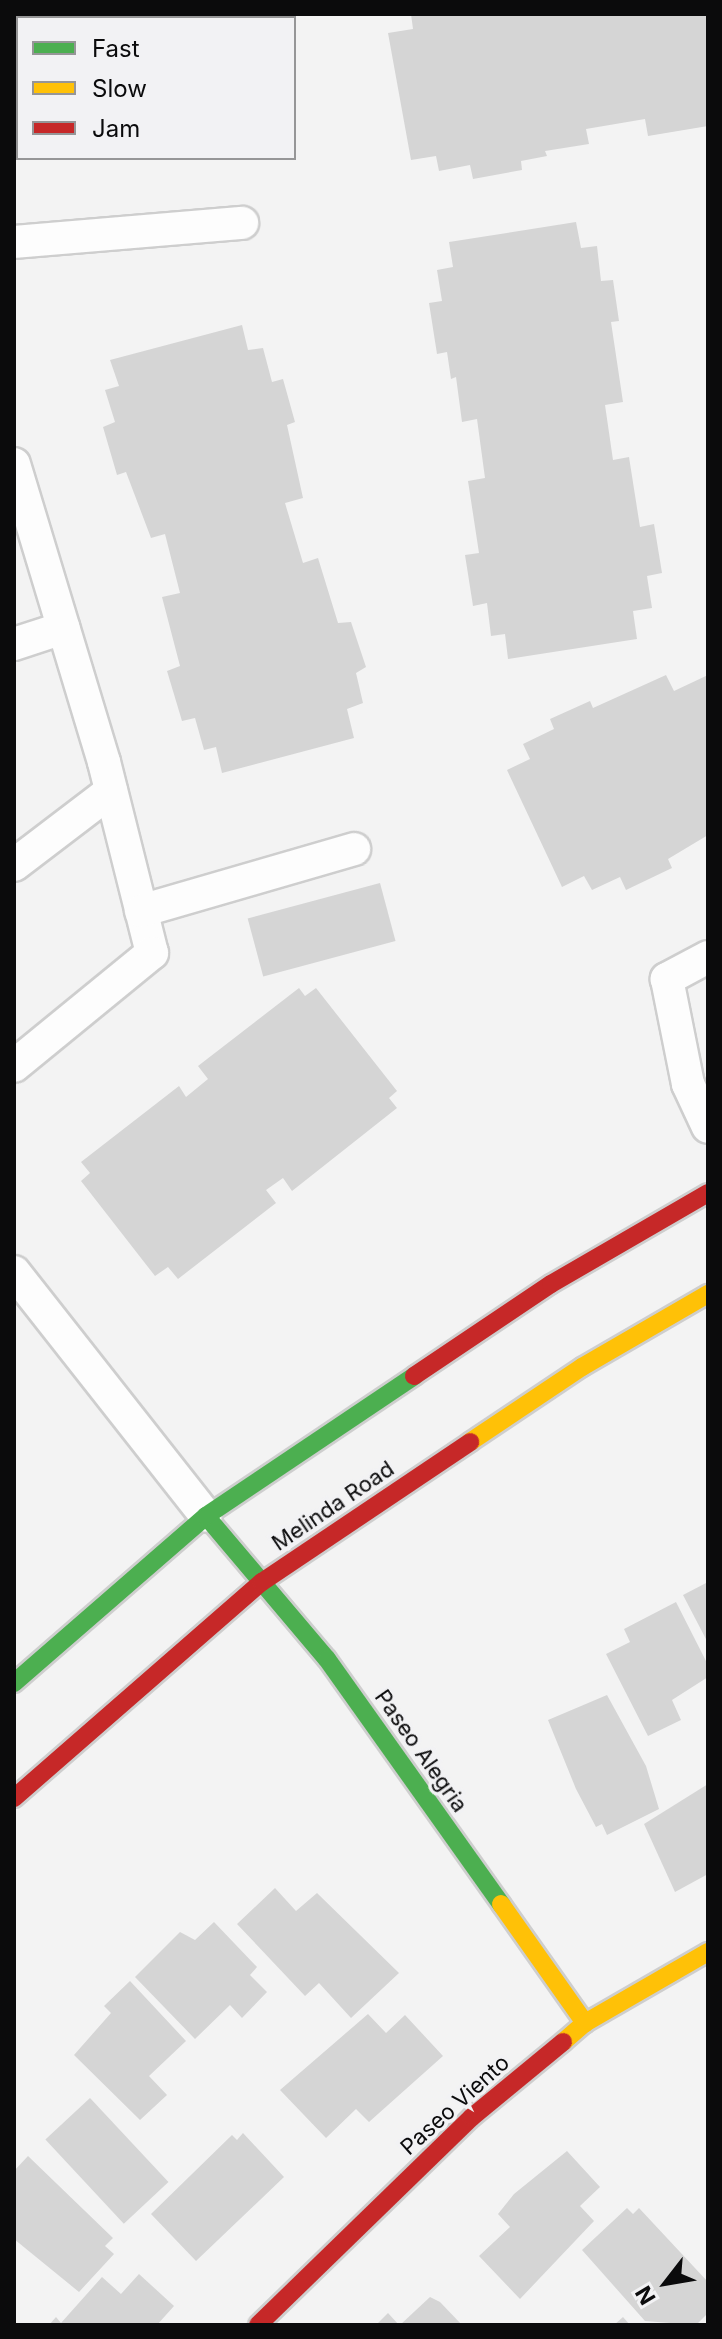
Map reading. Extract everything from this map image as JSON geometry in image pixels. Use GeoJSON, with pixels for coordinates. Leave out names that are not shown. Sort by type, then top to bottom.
{"type":"FeatureCollection","features":[{"type":"Feature","properties":{"kind":"main road"},"geometry":{"type":"LineString","coordinates":[[14,1683],[206,1516],[551,1284],[708,1193]]}},
{"type":"Feature","properties":{"kind":"main road","name":"Melinda Road"},"geometry":{"type":"LineString","coordinates":[[14,1798],[262,1582],[582,1367],[708,1294]]}},
{"type":"Feature","properties":{"kind":"main road","name":"Paseo Alegria"},"geometry":{"type":"LineString","coordinates":[[206,1516],[327,1659],[585,2023]]}},
{"type":"Feature","properties":{"kind":"main road","name":"Paseo Viento"},"geometry":{"type":"LineString","coordinates":[[258,2325],[472,2117],[585,2023],[708,1952]]}},
{"type":"Feature","properties":{"kind":"lane"},"geometry":{"type":"LineString","coordinates":[[14,242],[242,223]]}},
{"type":"Feature","properties":{"kind":"lane"},"geometry":{"type":"LineString","coordinates":[[14,464],[111,791],[152,953],[14,1066]]}},
{"type":"Feature","properties":{"kind":"lane"},"geometry":{"type":"LineString","coordinates":[[14,644],[63,628]]}},
{"type":"Feature","properties":{"kind":"lane"},"geometry":{"type":"LineString","coordinates":[[14,865],[111,791]]}},
{"type":"Feature","properties":{"kind":"lane"},"geometry":{"type":"LineString","coordinates":[[141,911],[354,849]]}},
{"type":"Feature","properties":{"kind":"lane"},"geometry":{"type":"LineString","coordinates":[[708,957],[667,979],[688,1084],[708,1127]]}},
{"type":"Feature","properties":{"kind":"lane"},"geometry":{"type":"LineString","coordinates":[[14,1272],[206,1516]]}},
{"type":"Feature","properties":{"kind":"building"},"geometry":{"type":"Polygon","coordinates":[[[76,14],[275,14],[275,16],[76,14]]]}},
{"type":"Feature","properties":{"kind":"building"},"geometry":{"type":"Polygon","coordinates":[[[411,14],[708,14],[708,126],[648,136],[645,119],[586,129],[589,144],[545,151],[547,156],[521,161],[522,170],[473,179],[470,165],[439,171],[436,156],[411,160],[388,33],[413,29],[411,14]]]}},
{"type":"Feature","properties":{"kind":"building"},"geometry":{"type":"Polygon","coordinates":[[[576,222],[581,248],[597,246],[601,281],[613,280],[619,321],[611,322],[623,402],[605,405],[613,460],[629,457],[640,527],[654,524],[662,573],[647,576],[652,608],[633,611],[637,639],[508,659],[505,634],[491,636],[487,603],[473,606],[465,555],[479,553],[468,481],[485,478],[477,419],[462,422],[456,377],[451,379],[447,352],[437,354],[429,303],[442,301],[437,270],[453,267],[449,242],[576,222]]]}},
{"type":"Feature","properties":{"kind":"building"},"geometry":{"type":"Polygon","coordinates":[[[242,325],[248,350],[263,348],[272,382],[283,379],[295,422],[287,425],[303,498],[285,503],[303,563],[318,558],[338,623],[351,622],[366,667],[356,673],[363,703],[347,709],[354,738],[222,773],[216,747],[204,750],[195,718],[182,721],[167,671],[180,666],[162,597],[180,593],[165,534],[151,538],[126,472],[117,475],[103,427],[115,422],[105,390],[119,386],[110,360],[242,325]]]}},
{"type":"Feature","properties":{"kind":"building"},"geometry":{"type":"Polygon","coordinates":[[[666,675],[674,691],[708,675],[708,835],[668,859],[672,868],[626,890],[620,877],[592,890],[584,876],[562,887],[507,770],[530,759],[523,744],[554,729],[550,719],[590,701],[593,708],[666,675]]]}},
{"type":"Feature","properties":{"kind":"building"},"geometry":{"type":"Polygon","coordinates":[[[380,883],[396,941],[263,976],[248,918],[380,883]]]}},
{"type":"Feature","properties":{"kind":"building"},"geometry":{"type":"Polygon","coordinates":[[[299,988],[305,996],[316,988],[397,1091],[389,1098],[397,1108],[292,1191],[283,1178],[266,1190],[276,1203],[178,1279],[168,1267],[155,1276],[81,1181],[90,1173],[81,1162],[179,1086],[186,1097],[208,1079],[198,1066],[299,988]]]}},
{"type":"Feature","properties":{"kind":"building"},"geometry":{"type":"Polygon","coordinates":[[[708,1582],[708,1643],[683,1595],[708,1582]]]}},
{"type":"Feature","properties":{"kind":"building"},"geometry":{"type":"Polygon","coordinates":[[[676,1602],[708,1665],[708,1677],[672,1700],[681,1720],[648,1736],[606,1654],[630,1642],[624,1629],[676,1602]]]}},
{"type":"Feature","properties":{"kind":"building"},"geometry":{"type":"Polygon","coordinates":[[[607,1695],[646,1766],[659,1809],[607,1835],[602,1824],[596,1827],[576,1789],[548,1720],[607,1695]]]}},
{"type":"Feature","properties":{"kind":"building"},"geometry":{"type":"Polygon","coordinates":[[[708,1784],[708,1874],[675,1892],[644,1824],[708,1784]]]}},
{"type":"Feature","properties":{"kind":"building"},"geometry":{"type":"Polygon","coordinates":[[[275,1888],[296,1911],[317,1893],[399,1973],[351,2018],[319,1983],[305,1996],[237,1924],[275,1888]]]}},
{"type":"Feature","properties":{"kind":"building"},"geometry":{"type":"Polygon","coordinates":[[[214,1922],[257,1967],[250,1975],[267,1992],[242,2018],[230,2005],[195,2039],[135,1977],[180,1932],[195,1940],[214,1922]]]}},
{"type":"Feature","properties":{"kind":"building"},"geometry":{"type":"Polygon","coordinates":[[[130,1981],[186,2041],[149,2076],[167,2095],[140,2120],[74,2055],[111,2013],[104,2006],[130,1981]]]}},
{"type":"Feature","properties":{"kind":"building"},"geometry":{"type":"Polygon","coordinates":[[[368,2014],[386,2033],[405,2015],[443,2056],[369,2122],[356,2109],[326,2138],[280,2090],[368,2014]]]}},
{"type":"Feature","properties":{"kind":"building"},"geometry":{"type":"Polygon","coordinates":[[[90,2098],[168,2182],[124,2224],[45,2140],[90,2098]]]}},
{"type":"Feature","properties":{"kind":"building"},"geometry":{"type":"Polygon","coordinates":[[[243,2133],[284,2177],[196,2261],[151,2214],[232,2135],[237,2140],[243,2133]]]}},
{"type":"Feature","properties":{"kind":"building"},"geometry":{"type":"Polygon","coordinates":[[[567,2151],[600,2187],[580,2206],[594,2221],[520,2299],[479,2256],[510,2227],[498,2214],[514,2194],[567,2151]]]}},
{"type":"Feature","properties":{"kind":"building"},"geometry":{"type":"Polygon","coordinates":[[[28,2156],[113,2238],[105,2246],[114,2254],[79,2292],[14,2239],[14,2171],[28,2156]]]}},
{"type":"Feature","properties":{"kind":"building"},"geometry":{"type":"Polygon","coordinates":[[[627,2208],[633,2214],[639,2208],[708,2282],[708,2313],[696,2325],[645,2321],[582,2250],[627,2208]]]}},
{"type":"Feature","properties":{"kind":"building"},"geometry":{"type":"Polygon","coordinates":[[[139,2274],[174,2306],[157,2325],[49,2325],[56,2317],[61,2323],[102,2277],[121,2294],[139,2274]]]}},
{"type":"Feature","properties":{"kind":"building"},"geometry":{"type":"Polygon","coordinates":[[[430,2297],[440,2302],[462,2325],[400,2325],[430,2297]]]}},
{"type":"Feature","properties":{"kind":"building"},"geometry":{"type":"Polygon","coordinates":[[[388,2313],[399,2325],[376,2325],[388,2313]]]}},
{"type":"Feature","properties":{"kind":"building"},"geometry":{"type":"Polygon","coordinates":[[[623,2317],[630,2325],[614,2325],[623,2317]]]}},
{"type":"Feature","properties":{"kind":"traffic: fast"},"geometry":{"type":"LineString","coordinates":[[14,1683],[206,1516],[414,1376]]}},
{"type":"Feature","properties":{"kind":"traffic: fast"},"geometry":{"type":"LineString","coordinates":[[206,1516],[327,1659],[501,1904]]}},
{"type":"Feature","properties":{"kind":"traffic: slow"},"geometry":{"type":"LineString","coordinates":[[470,1442],[582,1367],[708,1294]]}},
{"type":"Feature","properties":{"kind":"traffic: slow"},"geometry":{"type":"LineString","coordinates":[[501,1904],[585,2023]]}},
{"type":"Feature","properties":{"kind":"traffic: slow"},"geometry":{"type":"LineString","coordinates":[[563,2042],[585,2023],[708,1952]]}},
{"type":"Feature","properties":{"kind":"traffic: jam"},"geometry":{"type":"LineString","coordinates":[[414,1376],[551,1284],[708,1193]]}},
{"type":"Feature","properties":{"kind":"traffic: jam"},"geometry":{"type":"LineString","coordinates":[[14,1798],[262,1582],[470,1442]]}},
{"type":"Feature","properties":{"kind":"traffic: jam"},"geometry":{"type":"LineString","coordinates":[[258,2325],[472,2117],[563,2042]]}}]}
